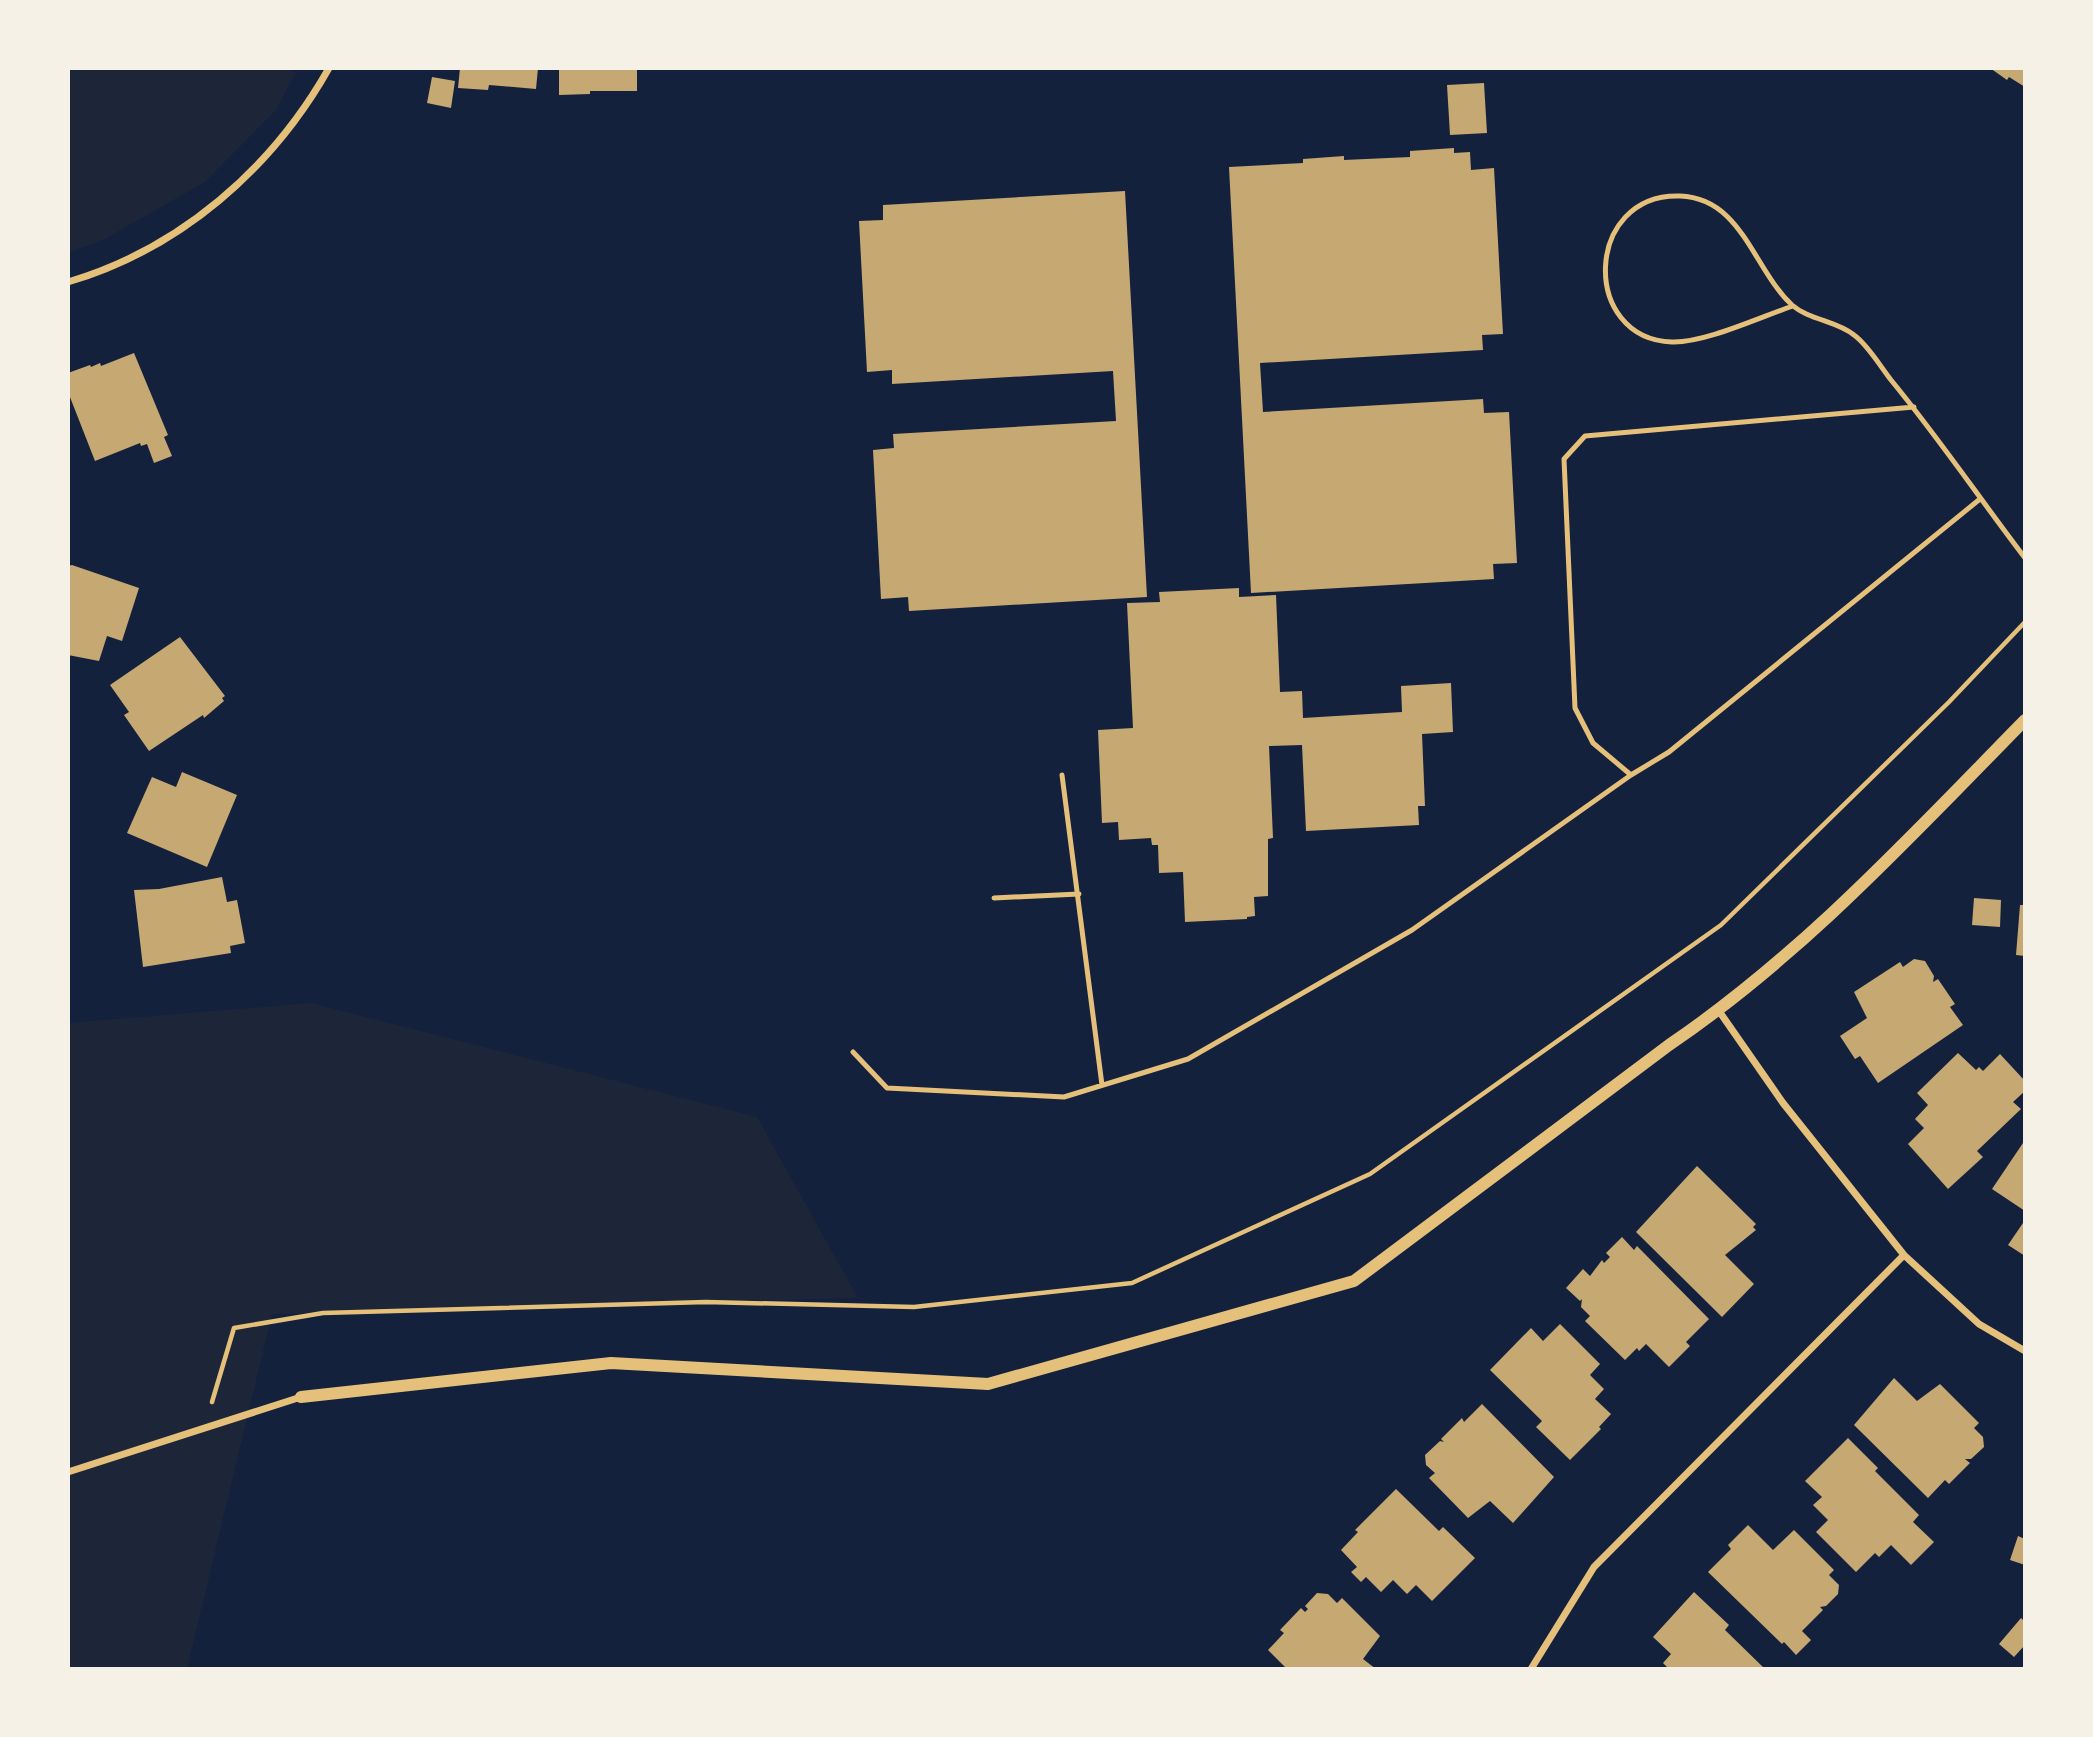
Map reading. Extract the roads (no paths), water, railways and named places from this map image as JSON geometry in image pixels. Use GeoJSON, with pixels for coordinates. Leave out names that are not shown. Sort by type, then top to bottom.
{"type":"FeatureCollection","features":[{"type":"Feature","properties":{"kind":"street"},"geometry":{"type":"LineString","coordinates":[[68,282],[133,256],[177,232],[216,203],[252,172],[284,136],[329,68]]}},
{"type":"Feature","properties":{"kind":"street"},"geometry":{"type":"LineString","coordinates":[[68,1472],[301,1397],[611,1363],[988,1384],[1354,1282],[1668,1045],[1719,1011],[1848,900],[2025,720]]}},
{"type":"Feature","properties":{"kind":"street"},"geometry":{"type":"LineString","coordinates":[[1719,1011],[1783,1103],[1903,1255],[1979,1324],[2025,1352]]}},
{"type":"Feature","properties":{"kind":"street"},"geometry":{"type":"LineString","coordinates":[[1531,1669],[1594,1567],[1903,1255]]}},
{"type":"Feature","properties":{"kind":"lane"},"geometry":{"type":"LineString","coordinates":[[1793,306],[1692,341],[1669,342],[1647,336],[1628,323],[1613,305],[1605,284],[1604,261],[1610,238],[1623,219],[1643,203],[1668,195],[1693,196],[1717,206],[1735,223],[1748,246],[1793,306],[1855,335],[1914,407],[2025,558]]}},
{"type":"Feature","properties":{"kind":"lane"},"geometry":{"type":"LineString","coordinates":[[1631,775],[1592,743],[1574,708],[1564,459],[1585,436],[1772,422],[1914,407]]}},
{"type":"Feature","properties":{"kind":"lane"},"geometry":{"type":"LineString","coordinates":[[853,1052],[887,1088],[1064,1097],[1188,1059],[1412,930],[1631,775],[1669,752],[1980,499]]}},
{"type":"Feature","properties":{"kind":"lane"},"geometry":{"type":"LineString","coordinates":[[1062,775],[1101,1085]]}},
{"type":"Feature","properties":{"kind":"lane"},"geometry":{"type":"LineString","coordinates":[[994,898],[1079,894]]}}]}
